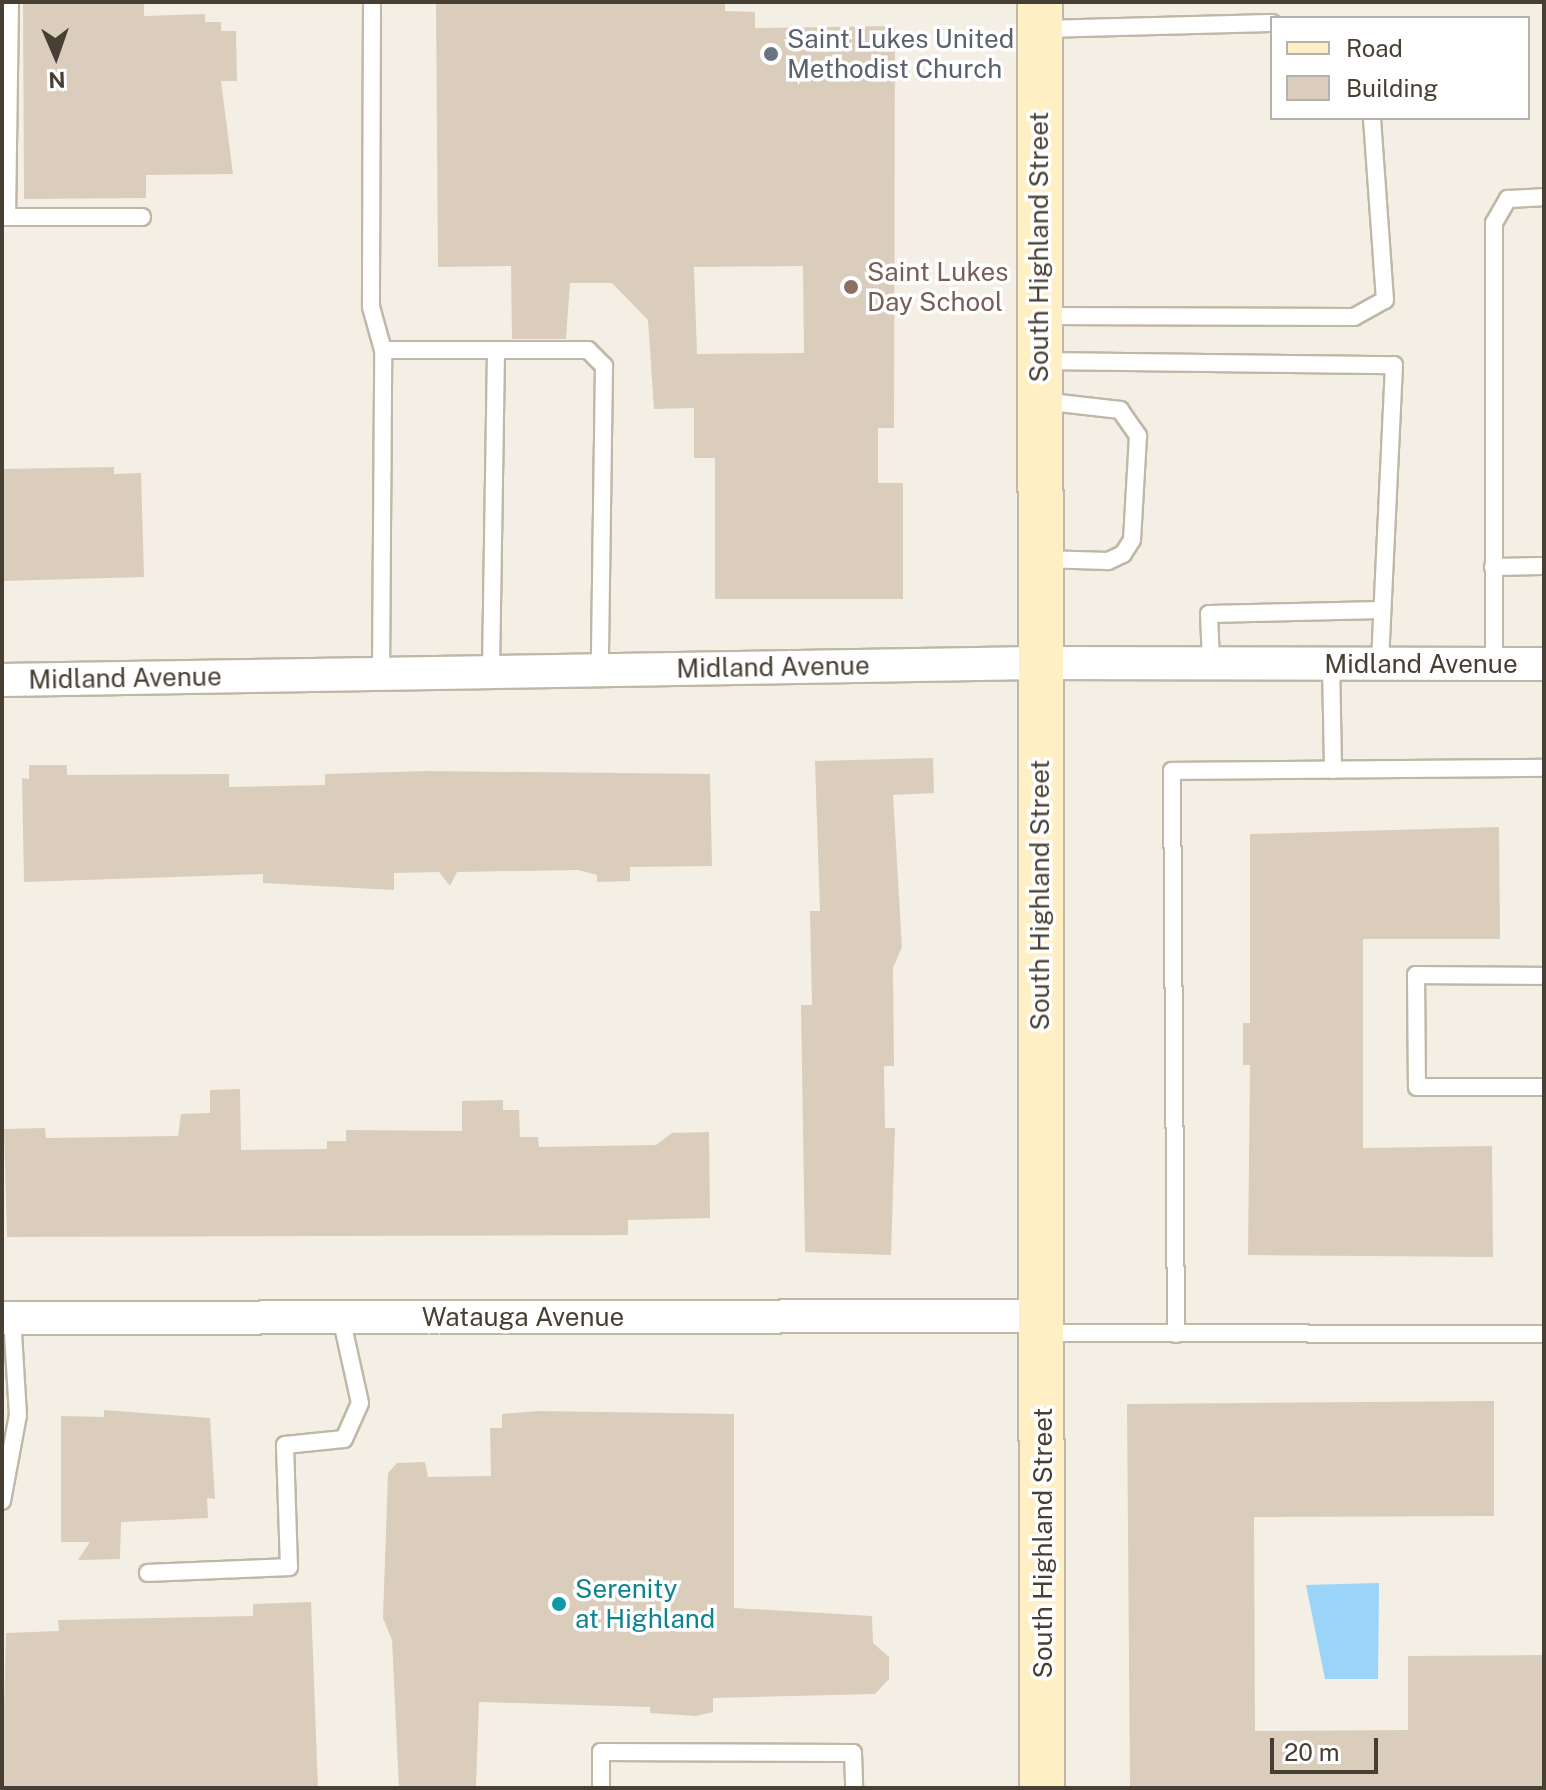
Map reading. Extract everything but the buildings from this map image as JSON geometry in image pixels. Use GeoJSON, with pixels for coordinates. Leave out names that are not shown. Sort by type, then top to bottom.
{"type":"FeatureCollection","features":[{"type":"Feature","properties":{"kind":"main road","name":"South Highland Street"},"geometry":{"type":"LineString","coordinates":[[1040,15],[1038,663],[1043,1324],[1042,1788]]}},
{"type":"Feature","properties":{"kind":"street","name":"Midland Avenue"},"geometry":{"type":"LineString","coordinates":[[2,680],[381,674],[491,669],[1038,663],[1544,664]]}},
{"type":"Feature","properties":{"kind":"street","name":"Watauga Avenue"},"geometry":{"type":"LineString","coordinates":[[7,1318],[341,1317],[1043,1324]]}},
{"type":"Feature","properties":{"kind":"lane"},"geometry":{"type":"LineString","coordinates":[[10,2],[7,217],[142,217]]}},
{"type":"Feature","properties":{"kind":"lane"},"geometry":{"type":"LineString","coordinates":[[372,2],[371,307],[383,350],[381,674]]}},
{"type":"Feature","properties":{"kind":"lane"},"geometry":{"type":"LineString","coordinates":[[1040,15],[1270,23]]}},
{"type":"Feature","properties":{"kind":"lane"},"geometry":{"type":"LineString","coordinates":[[1039,316],[1354,317],[1385,300],[1372,120]]}},
{"type":"Feature","properties":{"kind":"lane"},"geometry":{"type":"LineString","coordinates":[[1494,664],[1494,223],[1508,199],[1544,197]]}},
{"type":"Feature","properties":{"kind":"lane"},"geometry":{"type":"LineString","coordinates":[[383,350],[588,350],[604,366],[600,670]]}},
{"type":"Feature","properties":{"kind":"lane"},"geometry":{"type":"LineString","coordinates":[[491,669],[496,350]]}},
{"type":"Feature","properties":{"kind":"lane"},"geometry":{"type":"LineString","coordinates":[[1039,381],[1394,365],[1380,663]]}},
{"type":"Feature","properties":{"kind":"lane"},"geometry":{"type":"LineString","coordinates":[[1038,558],[1108,561],[1123,554],[1132,540],[1138,436],[1120,410],[1039,381]]}},
{"type":"Feature","properties":{"kind":"lane"},"geometry":{"type":"LineString","coordinates":[[1493,567],[1544,566]]}},
{"type":"Feature","properties":{"kind":"lane"},"geometry":{"type":"LineString","coordinates":[[1211,663],[1209,614],[1381,610]]}},
{"type":"Feature","properties":{"kind":"lane"},"geometry":{"type":"LineString","coordinates":[[1331,663],[1333,770]]}},
{"type":"Feature","properties":{"kind":"lane"},"geometry":{"type":"LineString","coordinates":[[1176,1334],[1172,771],[1544,768]]}},
{"type":"Feature","properties":{"kind":"lane"},"geometry":{"type":"LineString","coordinates":[[1544,976],[1416,975],[1417,1087],[1544,1087]]}},
{"type":"Feature","properties":{"kind":"lane"},"geometry":{"type":"LineString","coordinates":[[148,1573],[289,1567],[285,1445],[344,1439],[360,1403],[341,1317]]}},
{"type":"Feature","properties":{"kind":"lane"},"geometry":{"type":"LineString","coordinates":[[2,1501],[18,1415],[7,1318]]}},
{"type":"Feature","properties":{"kind":"lane"},"geometry":{"type":"LineString","coordinates":[[1043,1324],[1176,1334],[1544,1334]]}},
{"type":"Feature","properties":{"kind":"lane"},"geometry":{"type":"LineString","coordinates":[[601,1788],[601,1752],[853,1753],[854,1788]]}},
{"type":"Feature","properties":{"kind":"water"},"geometry":{"type":"Polygon","coordinates":[[[1379,1583],[1378,1679],[1325,1679],[1306,1585],[1379,1583]]]}},
{"type":"Feature","properties":{"kind":"place","name":"Saint Lukes United Methodist Church"},"geometry":{"type":"Point","coordinates":[771,54]}},
{"type":"Feature","properties":{"kind":"place","name":"Saint Lukes Day School"},"geometry":{"type":"Point","coordinates":[851,287]}},
{"type":"Feature","properties":{"kind":"place","name":"Serenity at Highland"},"geometry":{"type":"Point","coordinates":[559,1604]}}]}
